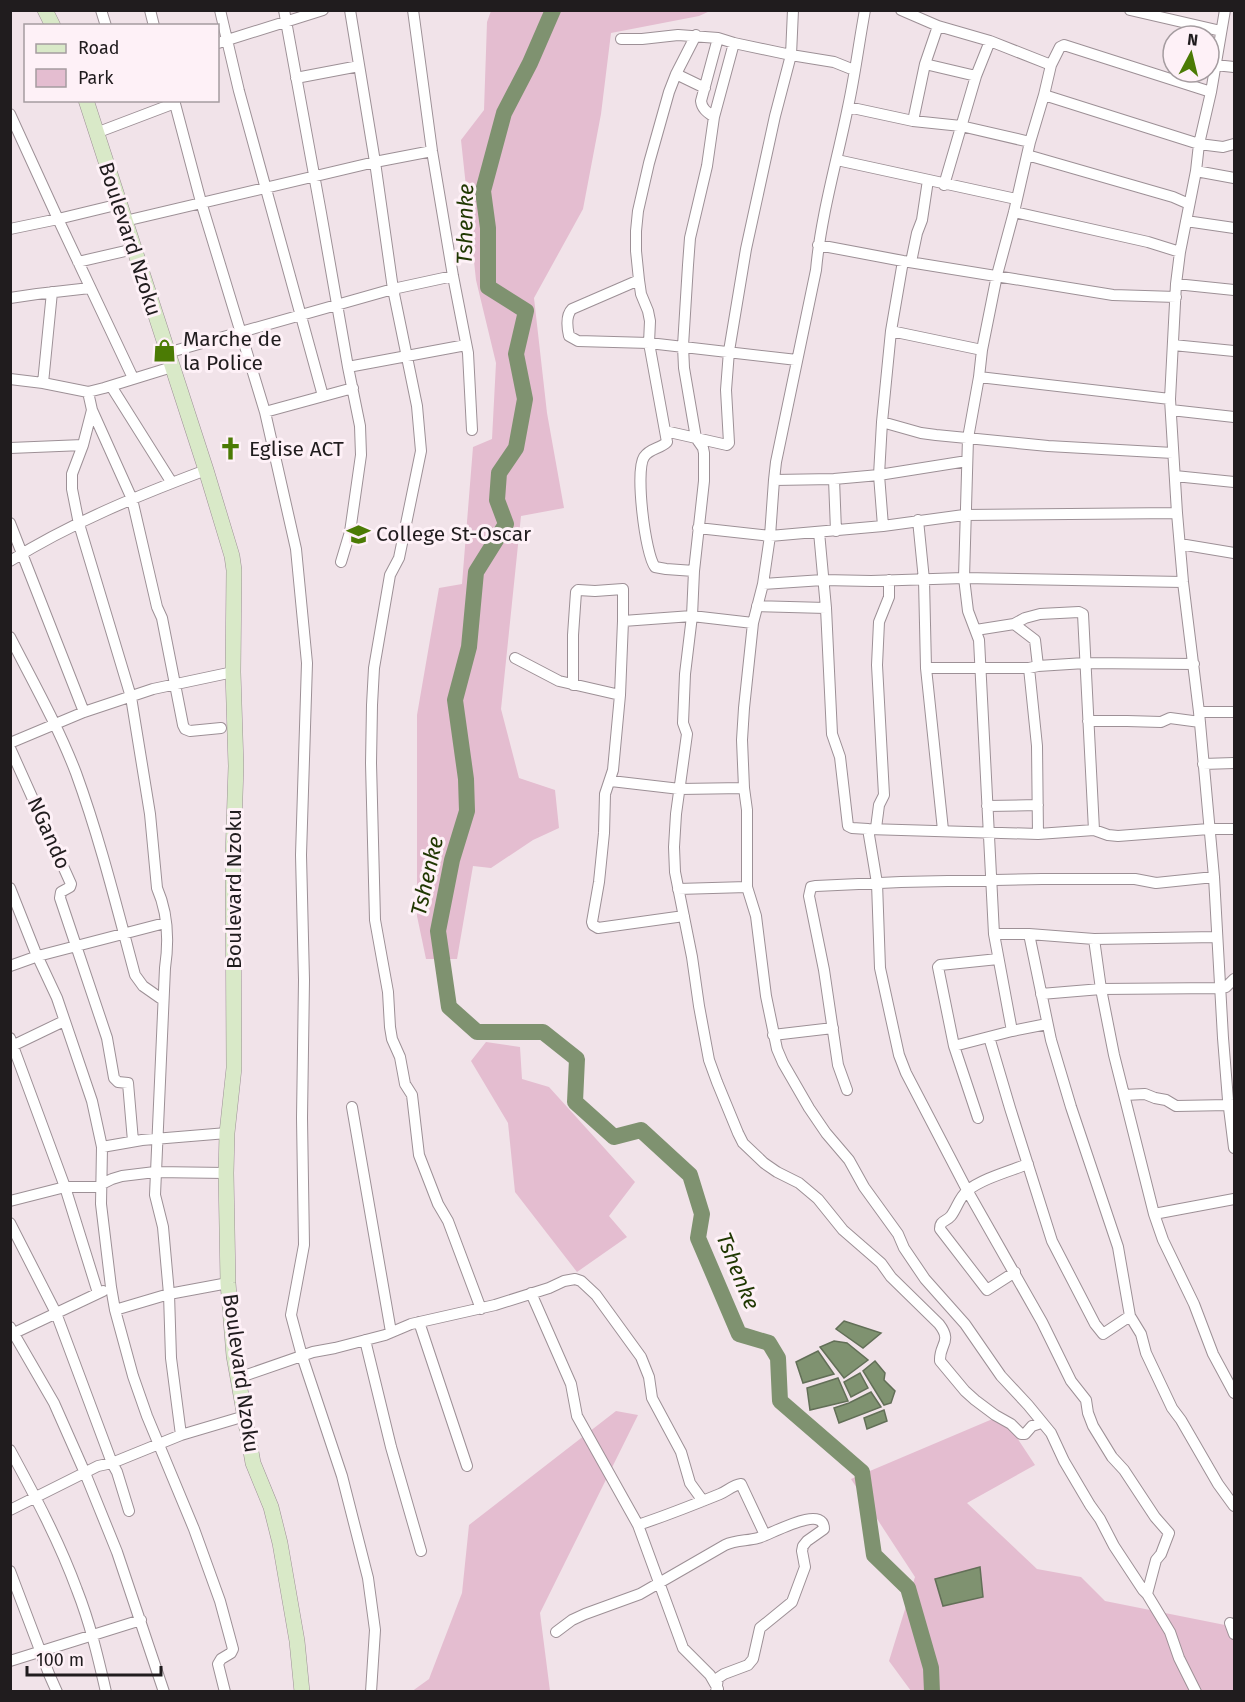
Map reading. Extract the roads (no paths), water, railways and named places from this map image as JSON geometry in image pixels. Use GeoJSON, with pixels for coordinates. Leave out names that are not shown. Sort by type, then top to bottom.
{"type":"FeatureCollection","features":[{"type":"Feature","properties":{"kind":"street"},"geometry":{"type":"LineString","coordinates":[[45,10],[51,24]]}},
{"type":"Feature","properties":{"kind":"street"},"geometry":{"type":"LineString","coordinates":[[220,10],[222,41],[266,187],[323,396]]}},
{"type":"Feature","properties":{"kind":"street"},"geometry":{"type":"LineString","coordinates":[[284,10],[360,426],[361,455],[350,532],[341,562]]}},
{"type":"Feature","properties":{"kind":"street"},"geometry":{"type":"LineString","coordinates":[[222,41],[323,10]]}},
{"type":"Feature","properties":{"kind":"street"},"geometry":{"type":"LineString","coordinates":[[350,10],[393,289],[417,405],[421,452],[399,558],[390,575],[374,668],[371,763],[374,915],[388,992],[392,1039],[400,1057],[405,1084],[412,1095],[419,1155],[438,1204],[448,1221],[482,1309]]}},
{"type":"Feature","properties":{"kind":"street"},"geometry":{"type":"LineString","coordinates":[[413,10],[432,151],[469,364],[472,430]]}},
{"type":"Feature","properties":{"kind":"street"},"geometry":{"type":"LineString","coordinates":[[665,431],[727,446],[729,443],[726,390],[729,351],[746,249],[791,55],[794,10]]}},
{"type":"Feature","properties":{"kind":"street"},"geometry":{"type":"LineString","coordinates":[[865,10],[848,107],[818,245],[816,270],[785,416],[774,480],[770,536],[763,584],[753,623],[744,708],[742,740],[747,810],[747,887],[756,916],[773,1035],[783,1063],[809,1108],[826,1134],[849,1160],[864,1187],[898,1234],[904,1248],[925,1279],[965,1324],[1000,1376],[1051,1433],[1064,1461],[1114,1546],[1170,1632],[1179,1658],[1196,1692]]}},
{"type":"Feature","properties":{"kind":"street"},"geometry":{"type":"LineString","coordinates":[[901,10],[938,26],[990,41],[1051,64]]}},
{"type":"Feature","properties":{"kind":"street"},"geometry":{"type":"LineString","coordinates":[[1130,10],[1191,24]]}},
{"type":"Feature","properties":{"kind":"street"},"geometry":{"type":"LineString","coordinates":[[1221,31],[1225,10]]}},
{"type":"Feature","properties":{"kind":"street"},"geometry":{"type":"LineString","coordinates":[[913,121],[925,64],[938,26]]}},
{"type":"Feature","properties":{"kind":"street"},"geometry":{"type":"LineString","coordinates":[[621,39],[696,35],[834,62],[854,70]]}},
{"type":"Feature","properties":{"kind":"street"},"geometry":{"type":"LineString","coordinates":[[694,571],[659,568],[650,558],[639,485],[640,466],[648,453],[667,442],[649,343],[650,321],[641,294],[636,251],[638,211],[655,139],[675,74],[696,35]]}},
{"type":"Feature","properties":{"kind":"street"},"geometry":{"type":"LineString","coordinates":[[714,117],[702,106],[702,94],[718,38]]}},
{"type":"Feature","properties":{"kind":"street"},"geometry":{"type":"LineString","coordinates":[[944,185],[976,76],[990,41]]}},
{"type":"Feature","properties":{"kind":"street"},"geometry":{"type":"LineString","coordinates":[[734,43],[714,117],[690,237],[683,346],[686,389],[696,438],[704,453],[704,481],[685,674],[683,723],[687,734],[674,861],[709,1060],[743,1143],[770,1168],[807,1189],[818,1199],[843,1230],[881,1263],[891,1277],[939,1324],[945,1332],[946,1339],[939,1357],[940,1361],[965,1391],[989,1411],[1011,1424],[1021,1434],[1025,1434],[1032,1426],[1041,1423]]}},
{"type":"Feature","properties":{"kind":"street"},"geometry":{"type":"LineString","coordinates":[[1012,1031],[994,934],[980,640],[968,611],[964,578],[964,514],[968,438],[997,275],[1051,64],[1060,47],[1064,45],[1211,92]]}},
{"type":"Feature","properties":{"kind":"street"},"geometry":{"type":"LineString","coordinates":[[925,64],[976,76]]}},
{"type":"Feature","properties":{"kind":"street"},"geometry":{"type":"LineString","coordinates":[[296,78],[359,66]]}},
{"type":"Feature","properties":{"kind":"street"},"geometry":{"type":"LineString","coordinates":[[675,74],[705,88]]}},
{"type":"Feature","properties":{"kind":"street"},"geometry":{"type":"LineString","coordinates":[[1212,84],[1180,252],[1176,284],[1170,405],[1183,582],[1194,664],[1214,877],[1221,988],[1229,1038],[1230,1102],[1234,1148]]}},
{"type":"Feature","properties":{"kind":"street"},"geometry":{"type":"LineString","coordinates":[[1044,95],[1199,144],[1223,147],[1234,144]]}},
{"type":"Feature","properties":{"kind":"street","name":"Boulevard Nzoku"},"geometry":{"type":"LineString","coordinates":[[87,102],[206,470],[232,556],[234,570],[233,672],[236,766],[233,857],[234,1068],[227,1133],[228,1283],[237,1378],[253,1463],[271,1507],[280,1543],[297,1641],[302,1692]]}},
{"type":"Feature","properties":{"kind":"street"},"geometry":{"type":"LineString","coordinates":[[96,133],[174,102],[201,202],[265,412],[294,540],[307,663],[301,855],[304,980],[302,1118],[304,1245],[291,1315],[302,1356],[342,1476],[370,1587],[375,1630],[371,1692]]}},
{"type":"Feature","properties":{"kind":"street"},"geometry":{"type":"LineString","coordinates":[[848,107],[913,121],[961,126],[1030,142]]}},
{"type":"Feature","properties":{"kind":"street"},"geometry":{"type":"LineString","coordinates":[[10,114],[134,378]]}},
{"type":"Feature","properties":{"kind":"street"},"geometry":{"type":"LineString","coordinates":[[125,221],[375,162],[432,151]]}},
{"type":"Feature","properties":{"kind":"street"},"geometry":{"type":"LineString","coordinates":[[1027,155],[1173,197],[1189,204]]}},
{"type":"Feature","properties":{"kind":"street"},"geometry":{"type":"LineString","coordinates":[[837,160],[1016,199]]}},
{"type":"Feature","properties":{"kind":"street"},"geometry":{"type":"LineString","coordinates":[[1196,171],[1234,178]]}},
{"type":"Feature","properties":{"kind":"street"},"geometry":{"type":"LineString","coordinates":[[883,526],[879,475],[891,332],[907,261],[922,220],[928,180]]}},
{"type":"Feature","properties":{"kind":"street"},"geometry":{"type":"LineString","coordinates":[[10,229],[120,204]]}},
{"type":"Feature","properties":{"kind":"street"},"geometry":{"type":"LineString","coordinates":[[1014,212],[1148,242],[1180,252]]}},
{"type":"Feature","properties":{"kind":"street"},"geometry":{"type":"LineString","coordinates":[[1186,221],[1234,228]]}},
{"type":"Feature","properties":{"kind":"street"},"geometry":{"type":"LineString","coordinates":[[818,245],[1113,294],[1176,297]]}},
{"type":"Feature","properties":{"kind":"street"},"geometry":{"type":"LineString","coordinates":[[78,262],[134,249]]}},
{"type":"Feature","properties":{"kind":"street"},"geometry":{"type":"LineString","coordinates":[[10,379],[88,392],[134,378],[170,360],[241,332],[393,289],[453,276]]}},
{"type":"Feature","properties":{"kind":"street"},"geometry":{"type":"LineString","coordinates":[[639,280],[572,309],[569,313],[569,336],[578,341],[649,343],[797,360]]}},
{"type":"Feature","properties":{"kind":"street"},"geometry":{"type":"LineString","coordinates":[[1176,284],[1234,290]]}},
{"type":"Feature","properties":{"kind":"street"},"geometry":{"type":"LineString","coordinates":[[10,298],[90,288]]}},
{"type":"Feature","properties":{"kind":"street"},"geometry":{"type":"LineString","coordinates":[[43,383],[52,292]]}},
{"type":"Feature","properties":{"kind":"street"},"geometry":{"type":"LineString","coordinates":[[891,332],[982,350]]}},
{"type":"Feature","properties":{"kind":"street"},"geometry":{"type":"LineString","coordinates":[[348,368],[466,345]]}},
{"type":"Feature","properties":{"kind":"street"},"geometry":{"type":"LineString","coordinates":[[1173,345],[1234,351]]}},
{"type":"Feature","properties":{"kind":"street"},"geometry":{"type":"LineString","coordinates":[[979,376],[1234,417]]}},
{"type":"Feature","properties":{"kind":"street"},"geometry":{"type":"LineString","coordinates":[[111,386],[172,483]]}},
{"type":"Feature","properties":{"kind":"street"},"geometry":{"type":"LineString","coordinates":[[265,412],[353,388]]}},
{"type":"Feature","properties":{"kind":"street"},"geometry":{"type":"LineString","coordinates":[[88,392],[92,410],[132,499],[162,618],[185,729],[190,731],[221,728]]}},
{"type":"Feature","properties":{"kind":"street"},"geometry":{"type":"LineString","coordinates":[[92,410],[71,480],[80,524],[131,697],[150,814],[157,888],[161,898],[168,942],[163,1000],[155,1195],[163,1227],[172,1364],[181,1435]]}},
{"type":"Feature","properties":{"kind":"street"},"geometry":{"type":"LineString","coordinates":[[882,422],[921,433],[1048,446],[1173,453]]}},
{"type":"Feature","properties":{"kind":"street"},"geometry":{"type":"LineString","coordinates":[[10,448],[83,446]]}},
{"type":"Feature","properties":{"kind":"street"},"geometry":{"type":"LineString","coordinates":[[774,480],[834,479],[879,475],[967,461]]}},
{"type":"Feature","properties":{"kind":"street"},"geometry":{"type":"LineString","coordinates":[[10,561],[132,499],[206,470]]}},
{"type":"Feature","properties":{"kind":"street"},"geometry":{"type":"LineString","coordinates":[[1175,476],[1234,482]]}},
{"type":"Feature","properties":{"kind":"street"},"geometry":{"type":"LineString","coordinates":[[834,479],[836,531]]}},
{"type":"Feature","properties":{"kind":"street"},"geometry":{"type":"LineString","coordinates":[[698,528],[770,536],[883,526],[964,514],[1177,513]]}},
{"type":"Feature","properties":{"kind":"street"},"geometry":{"type":"LineString","coordinates":[[918,520],[924,580],[926,668],[943,830]]}},
{"type":"Feature","properties":{"kind":"street"},"geometry":{"type":"LineString","coordinates":[[10,523],[84,712]]}},
{"type":"Feature","properties":{"kind":"street"},"geometry":{"type":"LineString","coordinates":[[819,532],[826,608],[832,734],[840,757],[848,826],[852,828],[1038,834],[1094,830],[1118,836],[1234,829]]}},
{"type":"Feature","properties":{"kind":"street"},"geometry":{"type":"LineString","coordinates":[[1180,544],[1234,553]]}},
{"type":"Feature","properties":{"kind":"street"},"geometry":{"type":"LineString","coordinates":[[763,584],[823,580],[964,578],[1183,582]]}},
{"type":"Feature","properties":{"kind":"street"},"geometry":{"type":"LineString","coordinates":[[889,580],[889,597],[880,616],[877,665],[884,795],[872,828],[877,883],[880,968],[899,1055],[927,1116],[1015,1272],[1071,1381],[1086,1400],[1094,1426],[1112,1457],[1124,1470],[1155,1517],[1169,1533],[1161,1554],[1156,1560],[1147,1594]]}},
{"type":"Feature","properties":{"kind":"street"},"geometry":{"type":"LineString","coordinates":[[573,685],[576,592],[578,590],[623,589],[620,695],[613,770],[605,794],[604,833],[592,922],[598,928],[684,916]]}},
{"type":"Feature","properties":{"kind":"street"},"geometry":{"type":"LineString","coordinates":[[757,606],[826,608]]}},
{"type":"Feature","properties":{"kind":"street"},"geometry":{"type":"LineString","coordinates":[[976,630],[1014,624],[1040,614],[1081,613],[1084,615],[1094,830]]}},
{"type":"Feature","properties":{"kind":"street"},"geometry":{"type":"LineString","coordinates":[[623,621],[692,616],[753,623]]}},
{"type":"Feature","properties":{"kind":"street"},"geometry":{"type":"LineString","coordinates":[[1014,624],[1035,640],[1038,834]]}},
{"type":"Feature","properties":{"kind":"street"},"geometry":{"type":"LineString","coordinates":[[10,637],[55,724],[75,773],[105,863],[137,979],[163,1000]]}},
{"type":"Feature","properties":{"kind":"street"},"geometry":{"type":"LineString","coordinates":[[515,658],[547,676],[573,685],[620,695]]}},
{"type":"Feature","properties":{"kind":"street"},"geometry":{"type":"LineString","coordinates":[[926,668],[1034,667],[1085,663],[1194,664]]}},
{"type":"Feature","properties":{"kind":"street"},"geometry":{"type":"LineString","coordinates":[[10,743],[84,712],[153,689],[233,672]]}},
{"type":"Feature","properties":{"kind":"street"},"geometry":{"type":"LineString","coordinates":[[1088,721],[1161,722],[1170,718],[1234,712]]}},
{"type":"Feature","properties":{"kind":"street","name":"NGando"},"geometry":{"type":"LineString","coordinates":[[10,748],[71,886],[61,892],[60,898],[76,946]]}},
{"type":"Feature","properties":{"kind":"street"},"geometry":{"type":"LineString","coordinates":[[1203,764],[1234,763]]}},
{"type":"Feature","properties":{"kind":"street"},"geometry":{"type":"LineString","coordinates":[[610,781],[680,789],[744,788]]}},
{"type":"Feature","properties":{"kind":"street"},"geometry":{"type":"LineString","coordinates":[[987,806],[1038,805]]}},
{"type":"Feature","properties":{"kind":"street"},"geometry":{"type":"LineString","coordinates":[[847,1090],[838,1065],[824,970],[809,896],[811,887],[992,880],[1135,879],[1156,883],[1214,877]]}},
{"type":"Feature","properties":{"kind":"street"},"geometry":{"type":"LineString","coordinates":[[678,889],[747,887]]}},
{"type":"Feature","properties":{"kind":"street"},"geometry":{"type":"LineString","coordinates":[[10,888],[54,991],[87,1086],[102,1147],[102,1217],[115,1310],[137,1388],[194,1529],[225,1621],[233,1649],[231,1653],[220,1659],[218,1664],[225,1692]]}},
{"type":"Feature","properties":{"kind":"street"},"geometry":{"type":"LineString","coordinates":[[10,966],[38,956],[165,923]]}},
{"type":"Feature","properties":{"kind":"street"},"geometry":{"type":"LineString","coordinates":[[994,934],[1094,939],[1217,937]]}},
{"type":"Feature","properties":{"kind":"street"},"geometry":{"type":"LineString","coordinates":[[1029,934],[1047,1024],[1075,1118],[1118,1247],[1130,1316],[1142,1334],[1146,1353],[1172,1408],[1234,1506]]}},
{"type":"Feature","properties":{"kind":"street"},"geometry":{"type":"LineString","coordinates":[[1094,939],[1114,1055],[1154,1215],[1163,1240],[1194,1304],[1213,1354],[1234,1393]]}},
{"type":"Feature","properties":{"kind":"street"},"geometry":{"type":"LineString","coordinates":[[76,946],[107,1038],[114,1078],[118,1082],[128,1083],[133,1141]]}},
{"type":"Feature","properties":{"kind":"street"},"geometry":{"type":"LineString","coordinates":[[978,1118],[954,1046],[938,967],[998,959]]}},
{"type":"Feature","properties":{"kind":"street"},"geometry":{"type":"LineString","coordinates":[[1041,994],[1101,989],[1221,988],[1226,987],[1234,979]]}},
{"type":"Feature","properties":{"kind":"street"},"geometry":{"type":"LineString","coordinates":[[64,1021],[12,1043],[65,1187],[98,1293]]}},
{"type":"Feature","properties":{"kind":"street"},"geometry":{"type":"LineString","coordinates":[[954,1046],[1047,1024]]}},
{"type":"Feature","properties":{"kind":"street"},"geometry":{"type":"LineString","coordinates":[[773,1035],[833,1028]]}},
{"type":"Feature","properties":{"kind":"street"},"geometry":{"type":"LineString","coordinates":[[989,1037],[1052,1241],[1095,1324],[1103,1334],[1130,1316]]}},
{"type":"Feature","properties":{"kind":"street"},"geometry":{"type":"LineString","coordinates":[[1124,1095],[1145,1094],[1166,1100],[1176,1106],[1230,1102]]}},
{"type":"Feature","properties":{"kind":"street"},"geometry":{"type":"LineString","coordinates":[[352,1107],[391,1332]]}},
{"type":"Feature","properties":{"kind":"street"},"geometry":{"type":"LineString","coordinates":[[102,1147],[157,1138],[227,1133]]}},
{"type":"Feature","properties":{"kind":"street"},"geometry":{"type":"LineString","coordinates":[[1015,1272],[987,1290],[940,1229],[941,1222],[951,1216],[968,1190],[1028,1164]]}},
{"type":"Feature","properties":{"kind":"street"},"geometry":{"type":"LineString","coordinates":[[10,1201],[65,1187],[86,1188],[101,1185],[116,1178],[155,1172],[226,1173]]}},
{"type":"Feature","properties":{"kind":"street"},"geometry":{"type":"LineString","coordinates":[[1154,1215],[1234,1200]]}},
{"type":"Feature","properties":{"kind":"street"},"geometry":{"type":"LineString","coordinates":[[10,1223],[56,1313],[117,1473],[129,1511]]}},
{"type":"Feature","properties":{"kind":"street"},"geometry":{"type":"LineString","coordinates":[[237,1378],[302,1356],[391,1332],[403,1326],[482,1309],[575,1279],[581,1281],[596,1295],[641,1357],[649,1377],[652,1398],[681,1452],[690,1483],[703,1501]]}},
{"type":"Feature","properties":{"kind":"street"},"geometry":{"type":"LineString","coordinates":[[115,1310],[169,1294],[228,1283]]}},
{"type":"Feature","properties":{"kind":"street"},"geometry":{"type":"LineString","coordinates":[[111,1287],[12,1332],[54,1403],[85,1473],[117,1552],[164,1692]]}},
{"type":"Feature","properties":{"kind":"street"},"geometry":{"type":"LineString","coordinates":[[531,1293],[571,1384],[577,1416],[638,1525],[683,1648],[710,1675],[718,1690]]}},
{"type":"Feature","properties":{"kind":"street"},"geometry":{"type":"LineString","coordinates":[[418,1322],[467,1466]]}},
{"type":"Feature","properties":{"kind":"street"},"geometry":{"type":"LineString","coordinates":[[365,1340],[391,1447],[421,1551]]}},
{"type":"Feature","properties":{"kind":"street"},"geometry":{"type":"LineString","coordinates":[[10,1510],[99,1466],[181,1435],[245,1416]]}},
{"type":"Feature","properties":{"kind":"street"},"geometry":{"type":"LineString","coordinates":[[10,1450],[37,1498],[78,1591],[106,1692]]}},
{"type":"Feature","properties":{"kind":"street"},"geometry":{"type":"LineString","coordinates":[[638,1525],[726,1492],[737,1484],[741,1484],[765,1535]]}},
{"type":"Feature","properties":{"kind":"street"},"geometry":{"type":"LineString","coordinates":[[556,1632],[572,1620],[630,1599],[733,1541],[759,1538],[791,1524],[815,1518],[820,1520],[825,1526],[824,1529],[803,1546],[805,1567],[792,1602],[760,1628],[753,1659],[748,1665],[718,1678],[718,1690]]}},
{"type":"Feature","properties":{"kind":"street"},"geometry":{"type":"LineString","coordinates":[[10,1571],[57,1692]]}},
{"type":"Feature","properties":{"kind":"street"},"geometry":{"type":"LineString","coordinates":[[10,1661],[141,1620]]}},
{"type":"Feature","properties":{"kind":"street"},"geometry":{"type":"LineString","coordinates":[[1230,1623],[1234,1634]]}},
{"type":"Feature","properties":{"kind":"waterway","name":"Tshenke"},"geometry":{"type":"LineString","coordinates":[[553,10],[530,63],[504,113],[483,191],[488,228],[488,287],[526,311],[516,354],[525,399],[516,448],[499,473],[497,500],[506,524],[476,572],[469,647],[455,700],[466,779],[467,811],[452,860],[438,931],[449,1007],[477,1032],[543,1032],[577,1059],[575,1102],[614,1137],[641,1130],[690,1175],[702,1214],[698,1238],[739,1334],[769,1343],[778,1358],[780,1401],[862,1472],[874,1555],[908,1588],[931,1668],[932,1692]]}},
{"type":"Feature","properties":{"kind":"place","name":"Marche de la Police"},"geometry":{"type":"Point","coordinates":[165,351]}},
{"type":"Feature","properties":{"kind":"place","name":"Eglise ACT"},"geometry":{"type":"Point","coordinates":[231,449]}},
{"type":"Feature","properties":{"kind":"place","name":"College St-Oscar"},"geometry":{"type":"Point","coordinates":[358,534]}}]}
